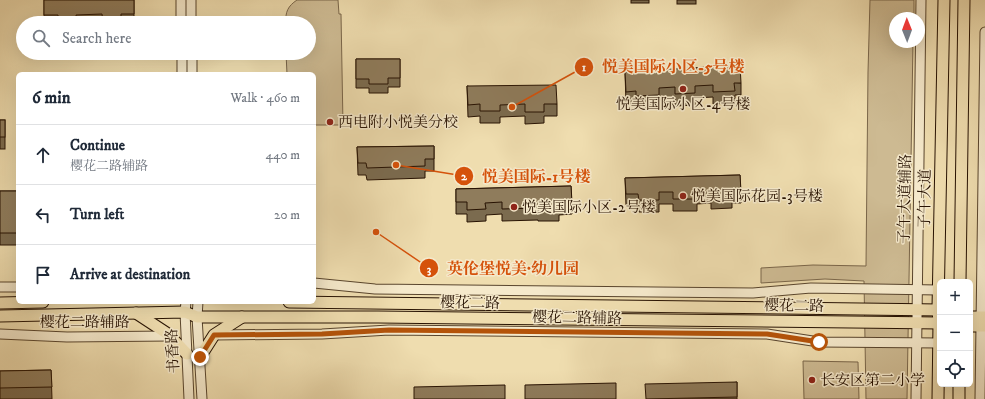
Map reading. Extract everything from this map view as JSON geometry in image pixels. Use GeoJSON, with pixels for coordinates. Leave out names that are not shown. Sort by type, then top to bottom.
{"type":"FeatureCollection","features":[{"type":"Feature","properties":{"kind":"main road","name":"子午大道"},"geometry":{"type":"LineString","coordinates":[[939,279],[944,0]]}},
{"type":"Feature","properties":{"kind":"main road"},"geometry":{"type":"LineString","coordinates":[[960,279],[964,0]]}},
{"type":"Feature","properties":{"kind":"main road","name":"樱花二路"},"geometry":{"type":"LineString","coordinates":[[316,302],[937,309]]}},
{"type":"Feature","properties":{"kind":"main road"},"geometry":{"type":"LineString","coordinates":[[0,303],[16,303]]}},
{"type":"Feature","properties":{"kind":"main road","name":"樱花二路"},"geometry":{"type":"LineString","coordinates":[[0,316],[136,313],[185,307],[197,317],[394,317],[937,323]]}},
{"type":"Feature","properties":{"kind":"main road"},"geometry":{"type":"LineString","coordinates":[[136,313],[170,336],[187,354]]}},
{"type":"Feature","properties":{"kind":"main road"},"geometry":{"type":"LineString","coordinates":[[200,357],[214,335],[242,317]]}},
{"type":"Feature","properties":{"kind":"main road","name":"子午大道"},"geometry":{"type":"LineString","coordinates":[[938,399],[939,351]]}},
{"type":"Feature","properties":{"kind":"main road"},"geometry":{"type":"LineString","coordinates":[[959,387],[959,399]]}},
{"type":"Feature","properties":{"kind":"street"},"geometry":{"type":"LineString","coordinates":[[181,0],[181,16]]}},
{"type":"Feature","properties":{"kind":"street"},"geometry":{"type":"LineString","coordinates":[[191,0],[191,16]]}},
{"type":"Feature","properties":{"kind":"street","name":"子午大道辅路"},"geometry":{"type":"LineString","coordinates":[[916,399],[921,0]]}},
{"type":"Feature","properties":{"kind":"street"},"geometry":{"type":"LineString","coordinates":[[980,399],[979,322],[985,32]]}},
{"type":"Feature","properties":{"kind":"street"},"geometry":{"type":"LineString","coordinates":[[182,60],[182,72]]}},
{"type":"Feature","properties":{"kind":"street"},"geometry":{"type":"LineString","coordinates":[[192,60],[192,72]]}},
{"type":"Feature","properties":{"kind":"street","name":"樱花二路辅路"},"geometry":{"type":"LineString","coordinates":[[316,283],[375,289],[745,293],[811,288],[937,290]]}},
{"type":"Feature","properties":{"kind":"street"},"geometry":{"type":"LineString","coordinates":[[0,287],[16,286]]}},
{"type":"Feature","properties":{"kind":"street","name":"书香路"},"geometry":{"type":"LineString","coordinates":[[198,304],[197,317],[202,399]]}},
{"type":"Feature","properties":{"kind":"street","name":"书香路"},"geometry":{"type":"LineString","coordinates":[[185,307],[189,399]]}},
{"type":"Feature","properties":{"kind":"street","name":"樱花二路辅路"},"geometry":{"type":"LineString","coordinates":[[214,335],[322,334],[389,330],[428,330],[767,334],[819,342],[937,343]]}},
{"type":"Feature","properties":{"kind":"street","name":"樱花二路辅路"},"geometry":{"type":"LineString","coordinates":[[0,334],[67,337],[170,336]]}},
{"type":"Feature","properties":{"kind":"shaded area"},"geometry":{"type":"Polygon","coordinates":[[[297,0],[338,0],[339,14],[341,14],[343,125],[316,125],[316,72],[287,72],[286,60],[316,60],[316,16],[286,16],[291,5],[297,0]]]}},
{"type":"Feature","properties":{"kind":"shaded area"},"geometry":{"type":"Polygon","coordinates":[[[870,0],[914,0],[914,12],[889,12],[889,48],[913,48],[907,399],[866,399],[864,281],[825,279],[761,283],[761,268],[813,265],[866,266],[870,0]]]}},
{"type":"Feature","properties":{"kind":"shaded area"},"geometry":{"type":"Polygon","coordinates":[[[803,361],[858,362],[859,399],[804,399],[803,361]]]}},
{"type":"Feature","properties":{"kind":"building"},"geometry":{"type":"Polygon","coordinates":[[[44,0],[134,0],[134,14],[121,14],[121,16],[102,16],[102,14],[76,16],[44,15],[44,0]]]}},
{"type":"Feature","properties":{"kind":"building"},"geometry":{"type":"Polygon","coordinates":[[[356,59],[400,59],[400,78],[388,78],[388,84],[369,84],[369,79],[356,79],[356,59]]]}},
{"type":"Feature","properties":{"kind":"building"},"geometry":{"type":"Polygon","coordinates":[[[740,65],[741,83],[734,83],[735,91],[713,92],[713,85],[695,86],[695,93],[675,94],[675,87],[659,88],[659,95],[636,96],[636,91],[626,92],[625,72],[740,65]]]}},
{"type":"Feature","properties":{"kind":"building"},"geometry":{"type":"Polygon","coordinates":[[[556,85],[557,104],[544,104],[544,112],[525,112],[525,104],[500,105],[500,111],[480,111],[480,104],[468,105],[467,86],[556,85]]]}},
{"type":"Feature","properties":{"kind":"building"},"geometry":{"type":"Polygon","coordinates":[[[0,120],[5,120],[5,137],[0,137],[0,120]]]}},
{"type":"Feature","properties":{"kind":"building"},"geometry":{"type":"Polygon","coordinates":[[[434,146],[434,159],[425,159],[425,166],[367,168],[366,163],[358,163],[357,147],[434,146]]]}},
{"type":"Feature","properties":{"kind":"building"},"geometry":{"type":"Polygon","coordinates":[[[740,175],[741,191],[732,191],[732,197],[711,197],[711,191],[697,192],[697,199],[673,199],[673,192],[659,192],[659,200],[639,200],[638,194],[626,194],[625,178],[740,175]]]}},
{"type":"Feature","properties":{"kind":"building"},"geometry":{"type":"Polygon","coordinates":[[[571,186],[572,202],[559,203],[559,209],[502,209],[502,202],[485,203],[486,209],[467,210],[467,202],[456,202],[456,189],[571,186]]]}},
{"type":"Feature","properties":{"kind":"building"},"geometry":{"type":"Polygon","coordinates":[[[0,191],[16,191],[16,233],[0,233],[0,191]]]}},
{"type":"Feature","properties":{"kind":"building"},"geometry":{"type":"Polygon","coordinates":[[[51,370],[52,387],[0,388],[0,371],[51,370]]]}},
{"type":"Feature","properties":{"kind":"building"},"geometry":{"type":"Polygon","coordinates":[[[737,382],[737,397],[646,399],[645,384],[737,382]]]}},
{"type":"Feature","properties":{"kind":"building"},"geometry":{"type":"Polygon","coordinates":[[[616,383],[616,399],[525,399],[525,385],[616,383]]]}},
{"type":"Feature","properties":{"kind":"building"},"geometry":{"type":"Polygon","coordinates":[[[505,385],[505,399],[414,399],[414,387],[505,385]]]}},
{"type":"Feature","properties":{"kind":"place","name":"悦美国际小区-4号楼"},"geometry":{"type":"Point","coordinates":[683,89]}},
{"type":"Feature","properties":{"kind":"place","name":"悦美国际小区-5号楼"},"geometry":{"type":"Point","coordinates":[512,107]}},
{"type":"Feature","properties":{"kind":"place","name":"西电附小悦美分校"},"geometry":{"type":"Point","coordinates":[330,122]}},
{"type":"Feature","properties":{"kind":"place","name":"悦美国际-1号楼"},"geometry":{"type":"Point","coordinates":[396,165]}},
{"type":"Feature","properties":{"kind":"place","name":"悦美国际花园-3号楼"},"geometry":{"type":"Point","coordinates":[683,196]}},
{"type":"Feature","properties":{"kind":"place","name":"悦美国际小区-2号楼"},"geometry":{"type":"Point","coordinates":[514,207]}},
{"type":"Feature","properties":{"kind":"place","name":"英伦堡悦美·幼儿园"},"geometry":{"type":"Point","coordinates":[376,232]}},
{"type":"Feature","properties":{"kind":"place","name":"长安区第二小学"},"geometry":{"type":"Point","coordinates":[812,380]}},
{"type":"Feature","properties":{"kind":"route"},"geometry":{"type":"LineString","coordinates":[[200,357],[214,335],[322,334],[389,330],[767,334],[819,342]]}}]}
